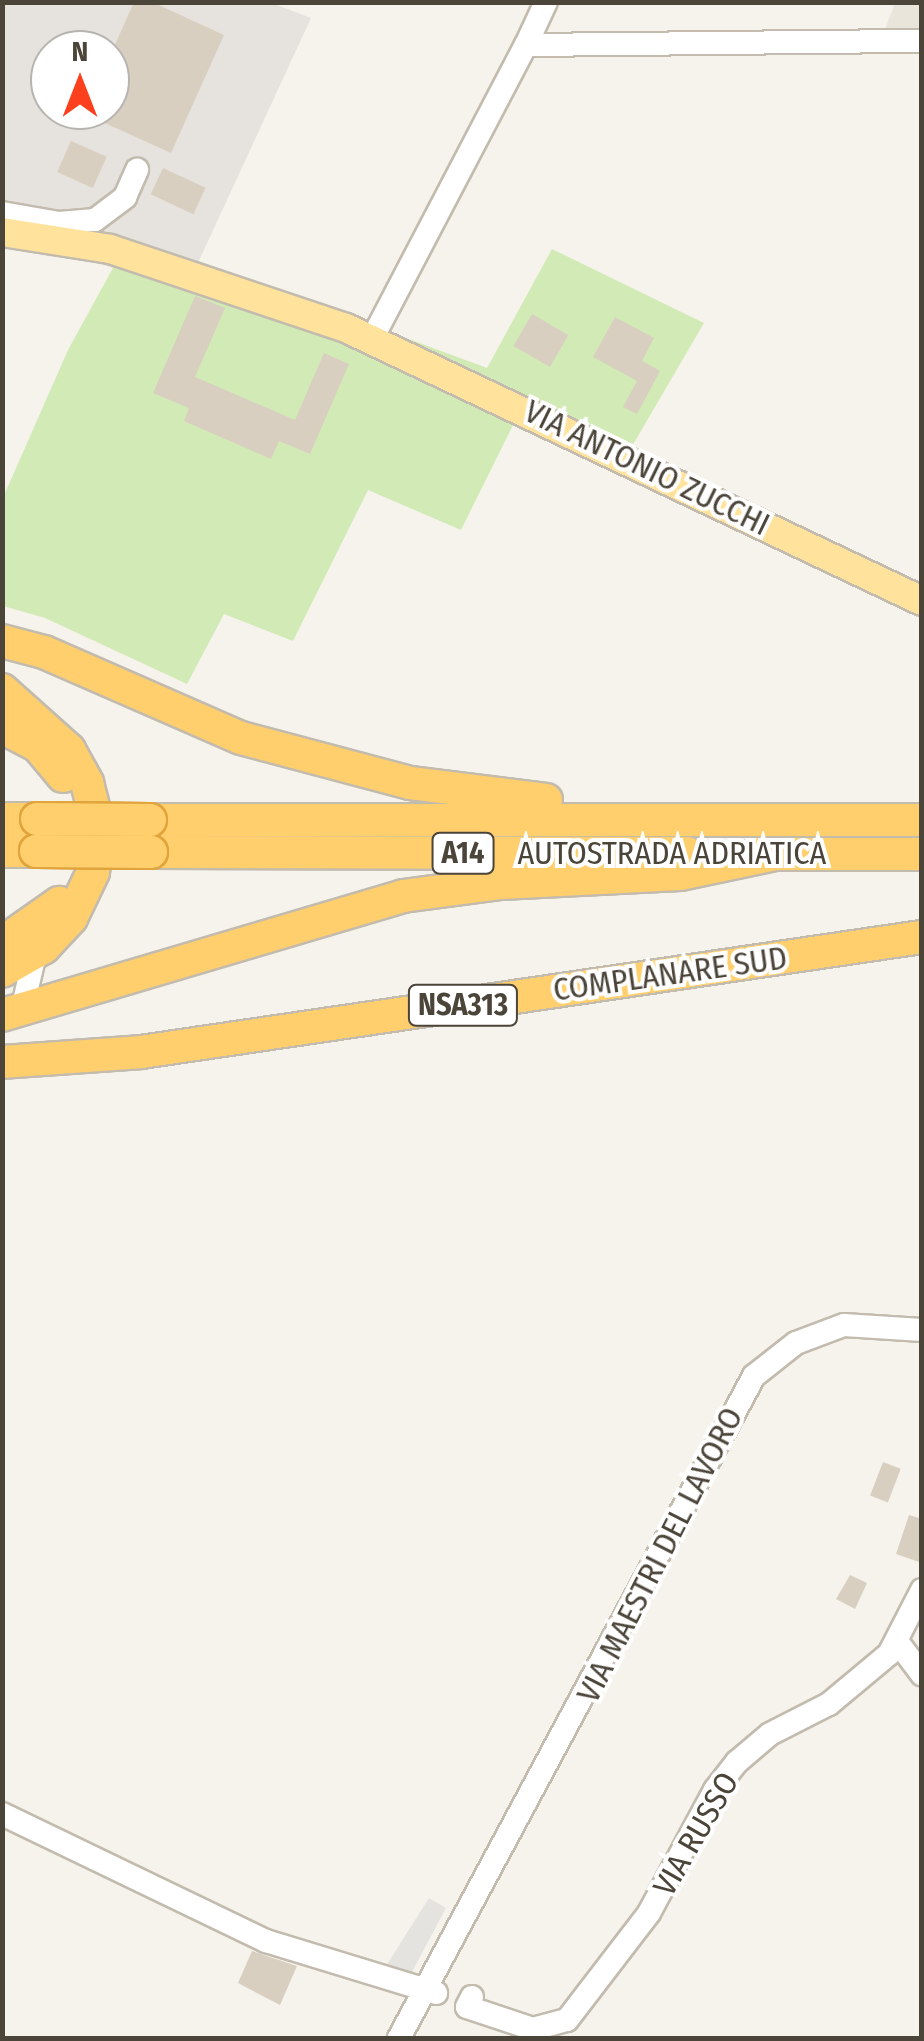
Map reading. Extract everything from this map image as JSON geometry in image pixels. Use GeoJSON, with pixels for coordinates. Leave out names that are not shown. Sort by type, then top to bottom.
{"type":"FeatureCollection","features":[{"type":"Feature","properties":{"kind":"highway"},"geometry":{"type":"LineString","coordinates":[[2,641],[44,652],[241,738],[364,774],[483,795],[610,803],[673,820]]}},
{"type":"Feature","properties":{"kind":"highway"},"geometry":{"type":"LineString","coordinates":[[2,690],[38,716],[69,750],[98,815],[93,872],[79,904],[35,954],[2,971]]}},
{"type":"Feature","properties":{"kind":"highway"},"geometry":{"type":"LineString","coordinates":[[2,728],[54,762],[72,795],[81,832],[75,868],[60,902],[2,944]]}},
{"type":"Feature","properties":{"kind":"highway","name":"AUTOSTRADA ADRIATICA"},"geometry":{"type":"LineString","coordinates":[[2,819],[36,835],[774,854],[922,854]]}},
{"type":"Feature","properties":{"kind":"highway","name":"AUTOSTRADA ADRIATICA"},"geometry":{"type":"LineString","coordinates":[[151,836],[673,820],[922,820]]}},
{"type":"Feature","properties":{"kind":"highway","name":"AUTOSTRADA ADRIATICA"},"geometry":{"type":"LineString","coordinates":[[2,851],[36,835]]}},
{"type":"Feature","properties":{"kind":"highway"},"geometry":{"type":"LineString","coordinates":[[12,1012],[403,896],[502,882],[680,874],[774,854]]}},
{"type":"Feature","properties":{"kind":"highway","name":"COMPLANARE SUD"},"geometry":{"type":"LineString","coordinates":[[2,1062],[142,1052],[922,938]]}},
{"type":"Feature","properties":{"kind":"main road","name":"VIA ANTONIO ZUCCHI"},"geometry":{"type":"LineString","coordinates":[[2,232],[110,249],[372,340],[922,601]]}},
{"type":"Feature","properties":{"kind":"street"},"geometry":{"type":"LineString","coordinates":[[372,340],[546,2]]}},
{"type":"Feature","properties":{"kind":"street"},"geometry":{"type":"LineString","coordinates":[[526,45],[922,41]]}},
{"type":"Feature","properties":{"kind":"street"},"geometry":{"type":"LineString","coordinates":[[2,213],[60,223],[95,220],[126,197],[136,170]]}},
{"type":"Feature","properties":{"kind":"street"},"geometry":{"type":"LineString","coordinates":[[12,1012],[35,954]]}},
{"type":"Feature","properties":{"kind":"street","name":"VIA MAESTRI DEL LAVORO"},"geometry":{"type":"LineString","coordinates":[[411,2038],[431,1991],[754,1376],[796,1342],[844,1325],[922,1330]]}},
{"type":"Feature","properties":{"kind":"street","name":"VIA RUSSO"},"geometry":{"type":"LineString","coordinates":[[472,1997],[472,2010],[548,2034],[580,2006],[649,1913],[715,1790],[737,1762],[770,1734],[829,1704],[899,1644],[922,1590]]}},
{"type":"Feature","properties":{"kind":"street"},"geometry":{"type":"LineString","coordinates":[[899,1644],[922,1674]]}},
{"type":"Feature","properties":{"kind":"street"},"geometry":{"type":"LineString","coordinates":[[2,1814],[253,1936],[431,1991]]}},
{"type":"Feature","properties":{"kind":"street","name":"VIA MAESTRI DEL LAVORO"},"geometry":{"type":"LineString","coordinates":[[400,2038],[431,1991]]}},
{"type":"Feature","properties":{"kind":"shaded area"},"geometry":{"type":"Polygon","coordinates":[[[2,3],[272,3],[311,18],[191,278],[119,257],[113,268],[3,236],[2,3]]]}},
{"type":"Feature","properties":{"kind":"shaded area"},"geometry":{"type":"Polygon","coordinates":[[[895,3],[921,3],[921,44],[897,44],[885,29],[895,3]]]}},
{"type":"Feature","properties":{"kind":"shaded area"},"geometry":{"type":"Polygon","coordinates":[[[429,1898],[446,1908],[412,1972],[386,1966],[429,1898]]]}},
{"type":"Feature","properties":{"kind":"green space"},"geometry":{"type":"Polygon","coordinates":[[[552,249],[704,323],[624,460],[519,413],[461,530],[368,490],[293,641],[224,614],[187,684],[45,618],[3,606],[2,500],[68,350],[119,257],[190,277],[199,261],[487,368],[552,249]]]}},
{"type":"Feature","properties":{"kind":"building"},"geometry":{"type":"Polygon","coordinates":[[[134,2],[152,2],[224,35],[171,153],[120,130],[130,130],[130,30],[122,30],[134,2]]]}},
{"type":"Feature","properties":{"kind":"building"},"geometry":{"type":"Polygon","coordinates":[[[71,141],[107,157],[93,188],[57,172],[71,141]]]}},
{"type":"Feature","properties":{"kind":"building"},"geometry":{"type":"Polygon","coordinates":[[[163,168],[206,188],[193,214],[151,194],[163,168]]]}},
{"type":"Feature","properties":{"kind":"building"},"geometry":{"type":"Polygon","coordinates":[[[195,296],[225,308],[195,377],[295,420],[324,353],[349,364],[310,454],[279,441],[271,459],[184,421],[189,408],[153,393],[195,296]]]}},
{"type":"Feature","properties":{"kind":"building"},"geometry":{"type":"Polygon","coordinates":[[[532,314],[568,335],[550,367],[514,346],[532,314]]]}},
{"type":"Feature","properties":{"kind":"building"},"geometry":{"type":"Polygon","coordinates":[[[615,317],[654,338],[642,361],[660,371],[637,414],[623,407],[637,381],[593,357],[615,317]]]}},
{"type":"Feature","properties":{"kind":"building"},"geometry":{"type":"Polygon","coordinates":[[[883,1462],[901,1469],[888,1502],[870,1496],[883,1462]]]}},
{"type":"Feature","properties":{"kind":"building"},"geometry":{"type":"Polygon","coordinates":[[[909,1515],[922,1519],[922,1563],[896,1554],[909,1515]]]}},
{"type":"Feature","properties":{"kind":"building"},"geometry":{"type":"Polygon","coordinates":[[[850,1575],[867,1583],[855,1609],[836,1599],[850,1575]]]}},
{"type":"Feature","properties":{"kind":"building"},"geometry":{"type":"Polygon","coordinates":[[[252,1951],[297,1966],[280,2005],[238,1983],[252,1951]]]}}]}
